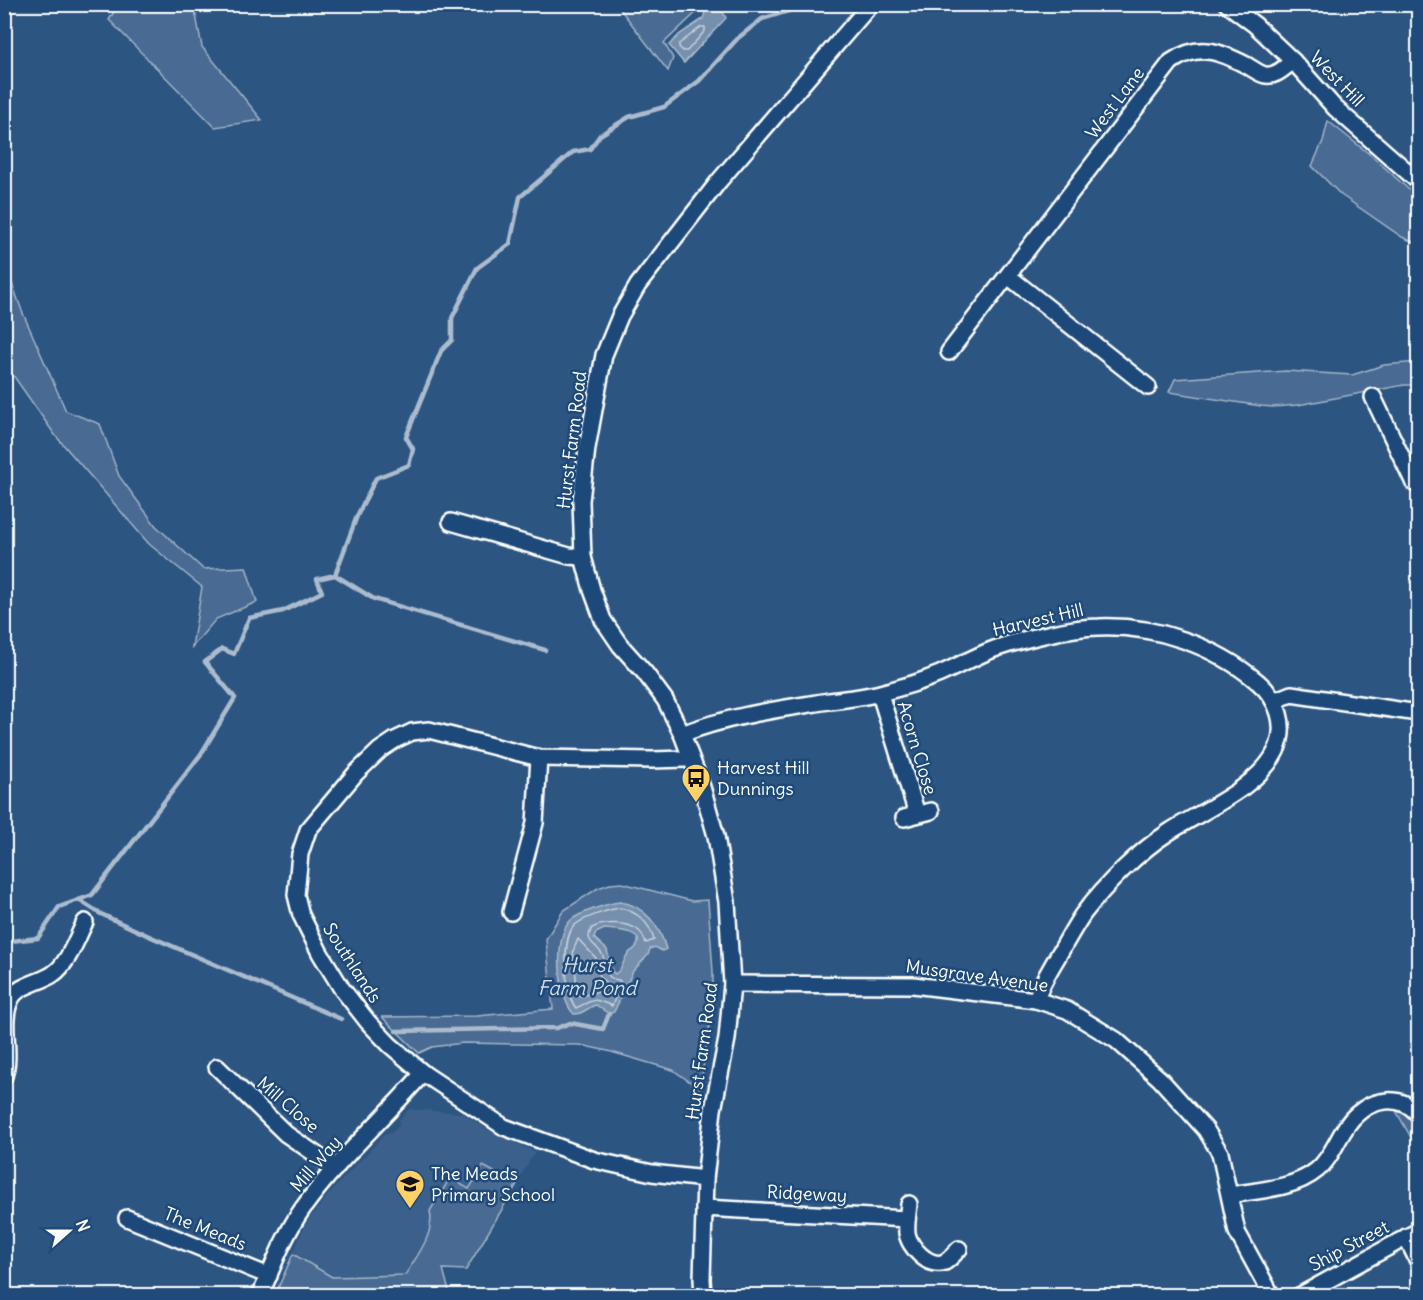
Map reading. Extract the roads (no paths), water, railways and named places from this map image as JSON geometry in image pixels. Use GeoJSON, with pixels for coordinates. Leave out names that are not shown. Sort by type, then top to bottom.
{"type":"FeatureCollection","features":[{"type":"Feature","properties":{"kind":"street","name":"Hurst Farm Road"},"geometry":{"type":"LineString","coordinates":[[703,1296],[705,1179],[713,1110],[727,1039],[732,984],[726,902],[716,836],[702,787],[682,734],[664,700],[603,620],[592,590],[583,557],[581,501],[587,448],[603,355],[620,316],[638,285],[719,181],[871,4]]}},
{"type":"Feature","properties":{"kind":"street","name":"West Hill"},"geometry":{"type":"LineString","coordinates":[[1227,4],[1255,25],[1293,60],[1335,108],[1419,181]]}},
{"type":"Feature","properties":{"kind":"street","name":"West Lane"},"geometry":{"type":"LineString","coordinates":[[949,352],[1171,62],[1195,50],[1223,53],[1266,75],[1278,73],[1293,60]]}},
{"type":"Feature","properties":{"kind":"street"},"geometry":{"type":"LineString","coordinates":[[1008,276],[1148,387]]}},
{"type":"Feature","properties":{"kind":"street"},"geometry":{"type":"LineString","coordinates":[[1373,397],[1414,483]]}},
{"type":"Feature","properties":{"kind":"street"},"geometry":{"type":"LineString","coordinates":[[1403,462],[1419,456]]}},
{"type":"Feature","properties":{"kind":"street"},"geometry":{"type":"LineString","coordinates":[[451,522],[569,556],[583,557]]}},
{"type":"Feature","properties":{"kind":"street","name":"Harvest Hill"},"geometry":{"type":"LineString","coordinates":[[682,734],[709,723],[880,694],[939,675],[995,649],[1045,635],[1098,627],[1143,630],[1187,641],[1242,668],[1264,687],[1274,701],[1282,722],[1282,735],[1276,752],[1263,770],[1242,788],[1168,832],[1137,855],[1083,914],[1040,985],[1036,1000]]}},
{"type":"Feature","properties":{"kind":"street","name":"Acorn Close"},"geometry":{"type":"LineString","coordinates":[[880,694],[918,814]]}},
{"type":"Feature","properties":{"kind":"street"},"geometry":{"type":"LineString","coordinates":[[1274,701],[1291,694],[1419,713]]}},
{"type":"Feature","properties":{"kind":"street","name":"Southlands"},"geometry":{"type":"LineString","coordinates":[[690,756],[686,759],[652,760],[539,758],[429,730],[412,732],[395,740],[356,773],[308,830],[300,854],[296,895],[309,933],[342,989],[368,1022],[423,1074],[504,1126],[594,1160],[652,1173],[705,1179]]}},
{"type":"Feature","properties":{"kind":"street"},"geometry":{"type":"LineString","coordinates":[[511,912],[535,823],[539,758]]}},
{"type":"Feature","properties":{"kind":"street"},"geometry":{"type":"LineString","coordinates":[[4,1076],[7,1068],[6,1018],[10,1000],[20,990],[54,974],[63,963],[85,922]]}},
{"type":"Feature","properties":{"kind":"street","name":"Musgrave Avenue"},"geometry":{"type":"LineString","coordinates":[[732,984],[913,985],[1036,1000],[1067,1010],[1116,1040],[1160,1079],[1206,1130],[1220,1153],[1237,1232],[1272,1296]]}},
{"type":"Feature","properties":{"kind":"street","name":"Mill Close"},"geometry":{"type":"LineString","coordinates":[[217,1067],[286,1134],[336,1168]]}},
{"type":"Feature","properties":{"kind":"street","name":"Mill Way"},"geometry":{"type":"LineString","coordinates":[[260,1296],[286,1235],[302,1210],[336,1168],[423,1074]]}},
{"type":"Feature","properties":{"kind":"street"},"geometry":{"type":"LineString","coordinates":[[1230,1194],[1290,1185],[1317,1170],[1358,1113],[1383,1101],[1393,1099],[1414,1109],[1419,1114]]}},
{"type":"Feature","properties":{"kind":"street","name":"Ridgeway"},"geometry":{"type":"LineString","coordinates":[[704,1208],[908,1211],[907,1234],[912,1246],[922,1257],[936,1263],[945,1262],[959,1249]]}},
{"type":"Feature","properties":{"kind":"street","name":"The Meads"},"geometry":{"type":"LineString","coordinates":[[127,1218],[269,1276]]}},
{"type":"Feature","properties":{"kind":"street"},"geometry":{"type":"LineString","coordinates":[[1412,1234],[1419,1261]]}},
{"type":"Feature","properties":{"kind":"street","name":"Ship Street"},"geometry":{"type":"LineString","coordinates":[[1299,1296],[1412,1234]]}},
{"type":"Feature","properties":{"kind":"water"},"geometry":{"type":"Polygon","coordinates":[[[707,5],[719,5],[726,18],[684,63],[669,45],[680,34],[703,19],[707,5]]]}},
{"type":"Feature","properties":{"kind":"water","name":"Hurst Farm Pond"},"geometry":{"type":"Polygon","coordinates":[[[615,903],[629,904],[644,912],[660,932],[666,949],[662,951],[655,947],[650,949],[648,955],[633,971],[614,1012],[609,1014],[596,1005],[574,1014],[564,996],[561,982],[560,953],[565,928],[580,914],[615,903]],[[604,929],[596,933],[594,938],[607,950],[612,971],[615,974],[620,970],[638,941],[637,937],[628,932],[604,929]]]}},
{"type":"Feature","properties":{"kind":"waterway"},"geometry":{"type":"LineString","coordinates":[[335,575],[357,516],[376,478],[409,465],[413,449],[406,437],[441,351],[452,340],[452,318],[477,268],[510,244],[520,197],[573,152],[590,149],[600,135],[629,117],[664,107],[699,81],[738,38],[762,19],[811,4]]}},
{"type":"Feature","properties":{"kind":"waterway"},"geometry":{"type":"LineString","coordinates":[[4,947],[11,941],[38,938],[59,907],[92,895],[201,754],[235,698],[205,662],[222,649],[234,654],[249,618],[283,611],[322,592],[317,579],[335,575],[374,599],[545,650]]}},
{"type":"Feature","properties":{"kind":"waterway"},"geometry":{"type":"LineString","coordinates":[[79,900],[101,914],[149,936],[341,1019]]}},
{"type":"Feature","properties":{"kind":"waterway"},"geometry":{"type":"LineString","coordinates":[[396,1031],[557,1028],[570,1023],[603,1029],[609,1014]]}},
{"type":"Feature","properties":{"kind":"place","name":"Harvest Hill Dunnings"},"geometry":{"type":"Point","coordinates":[696,804]}},
{"type":"Feature","properties":{"kind":"place","name":"The Meads Primary School"},"geometry":{"type":"Point","coordinates":[410,1210]}}]}
